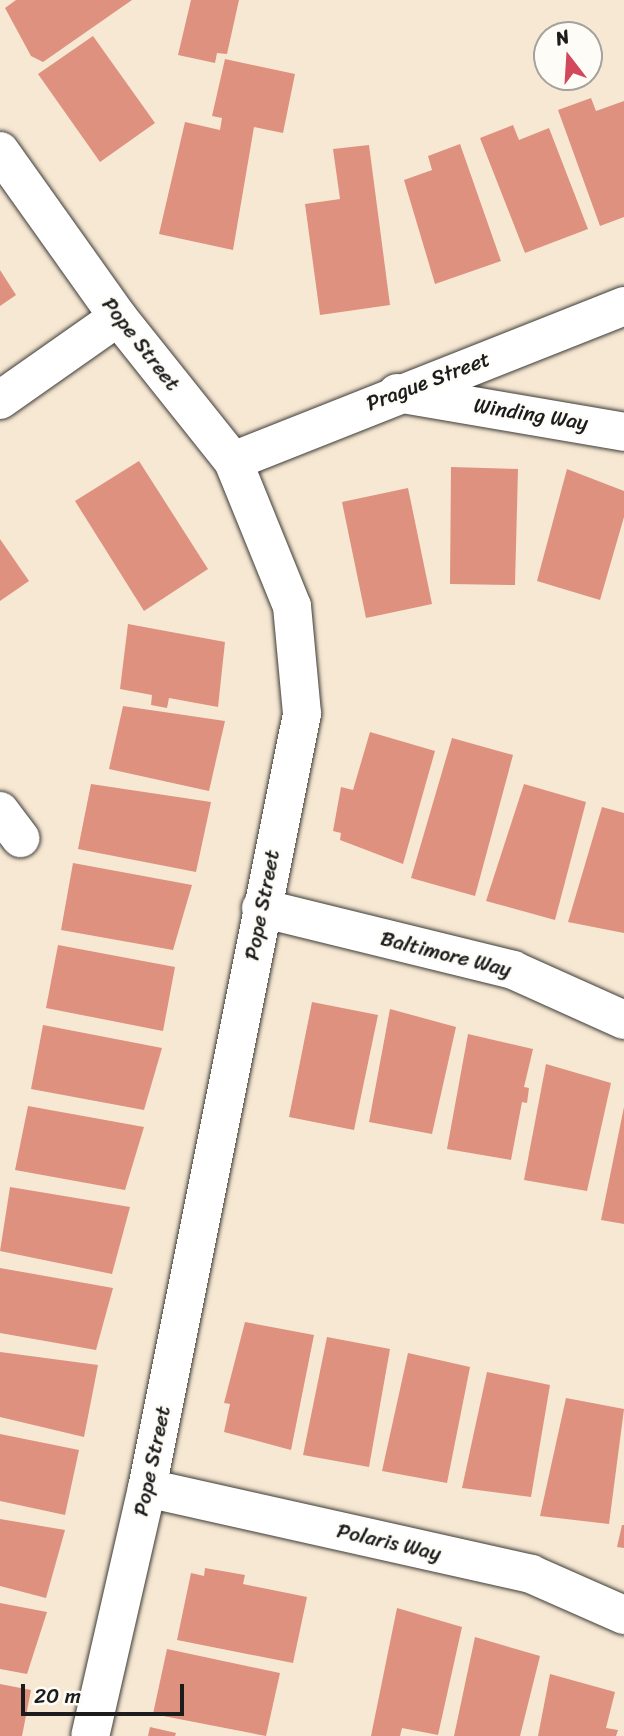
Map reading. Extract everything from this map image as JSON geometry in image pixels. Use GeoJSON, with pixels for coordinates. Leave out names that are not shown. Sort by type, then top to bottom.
{"type":"FeatureCollection","features":[{"type":"Feature","properties":{"kind":"street","name":"Pope Street"},"geometry":{"type":"LineString","coordinates":[[0,150],[118,317],[233,461],[292,606],[302,714],[261,908],[147,1488],[90,1736]]}},
{"type":"Feature","properties":{"kind":"street","name":"Prague Street"},"geometry":{"type":"LineString","coordinates":[[233,461],[395,393],[624,306]]}},
{"type":"Feature","properties":{"kind":"street"},"geometry":{"type":"LineString","coordinates":[[0,400],[118,317]]}},
{"type":"Feature","properties":{"kind":"street","name":"Winding Way"},"geometry":{"type":"LineString","coordinates":[[395,393],[624,432]]}},
{"type":"Feature","properties":{"kind":"street","name":"Baltimore Way"},"geometry":{"type":"LineString","coordinates":[[261,908],[513,970],[624,1020]]}},
{"type":"Feature","properties":{"kind":"street","name":"Polaris Way"},"geometry":{"type":"LineString","coordinates":[[147,1488],[531,1574],[624,1615]]}},
{"type":"Feature","properties":{"kind":"building"},"geometry":{"type":"Polygon","coordinates":[[[16,0],[132,0],[43,62],[31,56],[5,8],[16,0]]]}},
{"type":"Feature","properties":{"kind":"building"},"geometry":{"type":"Polygon","coordinates":[[[191,0],[239,0],[227,54],[217,53],[215,63],[178,55],[191,0]]]}},
{"type":"Feature","properties":{"kind":"building"},"geometry":{"type":"Polygon","coordinates":[[[93,36],[155,123],[100,162],[38,74],[93,36]]]}},
{"type":"Feature","properties":{"kind":"building"},"geometry":{"type":"Polygon","coordinates":[[[225,59],[295,74],[283,133],[254,127],[233,250],[159,234],[185,122],[220,130],[222,118],[212,116],[225,59]]]}},
{"type":"Feature","properties":{"kind":"building"},"geometry":{"type":"Polygon","coordinates":[[[591,98],[596,111],[624,101],[624,217],[600,226],[558,110],[591,98]]]}},
{"type":"Feature","properties":{"kind":"building"},"geometry":{"type":"Polygon","coordinates":[[[513,125],[519,140],[549,128],[588,229],[525,253],[480,138],[513,125]]]}},
{"type":"Feature","properties":{"kind":"building"},"geometry":{"type":"Polygon","coordinates":[[[460,144],[501,261],[435,284],[404,180],[432,170],[428,156],[460,144]]]}},
{"type":"Feature","properties":{"kind":"building"},"geometry":{"type":"Polygon","coordinates":[[[369,145],[390,305],[320,315],[305,204],[340,199],[333,149],[369,145]]]}},
{"type":"Feature","properties":{"kind":"building"},"geometry":{"type":"Polygon","coordinates":[[[0,270],[16,295],[0,306],[0,270]]]}},
{"type":"Feature","properties":{"kind":"building"},"geometry":{"type":"Polygon","coordinates":[[[139,461],[208,569],[144,611],[75,501],[139,461]]]}},
{"type":"Feature","properties":{"kind":"building"},"geometry":{"type":"Polygon","coordinates":[[[451,467],[518,469],[515,585],[450,584],[451,467]]]}},
{"type":"Feature","properties":{"kind":"building"},"geometry":{"type":"Polygon","coordinates":[[[567,469],[624,491],[624,517],[600,600],[537,581],[567,469]]]}},
{"type":"Feature","properties":{"kind":"building"},"geometry":{"type":"Polygon","coordinates":[[[408,488],[432,604],[366,618],[342,502],[408,488]]]}},
{"type":"Feature","properties":{"kind":"building"},"geometry":{"type":"Polygon","coordinates":[[[0,539],[29,581],[0,601],[0,539]]]}},
{"type":"Feature","properties":{"kind":"building"},"geometry":{"type":"Polygon","coordinates":[[[128,624],[225,642],[218,707],[169,698],[167,708],[151,705],[152,695],[120,689],[128,624]]]}},
{"type":"Feature","properties":{"kind":"building"},"geometry":{"type":"Polygon","coordinates":[[[123,706],[225,721],[209,791],[109,769],[123,706]]]}},
{"type":"Feature","properties":{"kind":"building"},"geometry":{"type":"Polygon","coordinates":[[[370,732],[435,751],[403,864],[340,840],[341,833],[333,831],[341,787],[353,790],[370,732]]]}},
{"type":"Feature","properties":{"kind":"building"},"geometry":{"type":"Polygon","coordinates":[[[452,738],[513,755],[475,896],[411,878],[452,738]]]}},
{"type":"Feature","properties":{"kind":"building"},"geometry":{"type":"Polygon","coordinates":[[[91,784],[211,802],[196,872],[78,849],[91,784]]]}},
{"type":"Feature","properties":{"kind":"building"},"geometry":{"type":"Polygon","coordinates":[[[524,784],[586,802],[555,920],[486,901],[524,784]]]}},
{"type":"Feature","properties":{"kind":"building"},"geometry":{"type":"Polygon","coordinates":[[[602,807],[624,813],[624,933],[568,922],[602,807]]]}},
{"type":"Feature","properties":{"kind":"building"},"geometry":{"type":"Polygon","coordinates":[[[73,863],[192,885],[173,950],[61,930],[73,863]]]}},
{"type":"Feature","properties":{"kind":"building"},"geometry":{"type":"Polygon","coordinates":[[[58,945],[175,967],[163,1031],[46,1008],[58,945]]]}},
{"type":"Feature","properties":{"kind":"building"},"geometry":{"type":"Polygon","coordinates":[[[312,1002],[378,1015],[354,1130],[289,1117],[312,1002]]]}},
{"type":"Feature","properties":{"kind":"building"},"geometry":{"type":"Polygon","coordinates":[[[390,1009],[456,1027],[432,1134],[369,1122],[390,1009]]]}},
{"type":"Feature","properties":{"kind":"building"},"geometry":{"type":"Polygon","coordinates":[[[43,1025],[162,1048],[144,1110],[31,1089],[43,1025]]]}},
{"type":"Feature","properties":{"kind":"building"},"geometry":{"type":"Polygon","coordinates":[[[468,1034],[533,1049],[524,1087],[529,1088],[527,1103],[522,1102],[511,1160],[447,1149],[468,1034]]]}},
{"type":"Feature","properties":{"kind":"building"},"geometry":{"type":"Polygon","coordinates":[[[546,1064],[611,1083],[587,1191],[524,1180],[546,1064]]]}},
{"type":"Feature","properties":{"kind":"building"},"geometry":{"type":"Polygon","coordinates":[[[28,1106],[144,1127],[125,1190],[15,1170],[28,1106]]]}},
{"type":"Feature","properties":{"kind":"building"},"geometry":{"type":"Polygon","coordinates":[[[624,1107],[624,1224],[601,1220],[624,1107]]]}},
{"type":"Feature","properties":{"kind":"building"},"geometry":{"type":"Polygon","coordinates":[[[10,1187],[130,1207],[112,1274],[0,1251],[10,1187]]]}},
{"type":"Feature","properties":{"kind":"building"},"geometry":{"type":"Polygon","coordinates":[[[0,1268],[113,1288],[96,1350],[0,1333],[0,1268]]]}},
{"type":"Feature","properties":{"kind":"building"},"geometry":{"type":"Polygon","coordinates":[[[245,1322],[314,1335],[291,1450],[224,1432],[230,1404],[224,1403],[245,1322]]]}},
{"type":"Feature","properties":{"kind":"building"},"geometry":{"type":"Polygon","coordinates":[[[327,1337],[390,1349],[369,1467],[303,1455],[327,1337]]]}},
{"type":"Feature","properties":{"kind":"building"},"geometry":{"type":"Polygon","coordinates":[[[0,1352],[98,1365],[84,1437],[0,1417],[0,1352]]]}},
{"type":"Feature","properties":{"kind":"building"},"geometry":{"type":"Polygon","coordinates":[[[408,1353],[470,1367],[447,1483],[382,1471],[408,1353]]]}},
{"type":"Feature","properties":{"kind":"building"},"geometry":{"type":"Polygon","coordinates":[[[487,1372],[550,1385],[531,1497],[462,1488],[487,1372]]]}},
{"type":"Feature","properties":{"kind":"building"},"geometry":{"type":"Polygon","coordinates":[[[566,1398],[624,1409],[609,1524],[540,1516],[566,1398]]]}},
{"type":"Feature","properties":{"kind":"building"},"geometry":{"type":"Polygon","coordinates":[[[0,1434],[79,1450],[65,1515],[0,1501],[0,1434]]]}},
{"type":"Feature","properties":{"kind":"building"},"geometry":{"type":"Polygon","coordinates":[[[0,1519],[65,1530],[46,1598],[0,1586],[0,1519]]]}},
{"type":"Feature","properties":{"kind":"building"},"geometry":{"type":"Polygon","coordinates":[[[624,1525],[624,1548],[617,1547],[624,1525]]]}},
{"type":"Feature","properties":{"kind":"building"},"geometry":{"type":"Polygon","coordinates":[[[205,1568],[245,1575],[243,1584],[307,1597],[293,1663],[177,1640],[191,1573],[204,1576],[205,1568]]]}},
{"type":"Feature","properties":{"kind":"building"},"geometry":{"type":"Polygon","coordinates":[[[0,1603],[47,1612],[27,1674],[0,1669],[0,1603]]]}},
{"type":"Feature","properties":{"kind":"building"},"geometry":{"type":"Polygon","coordinates":[[[397,1608],[462,1627],[438,1735],[402,1728],[400,1736],[371,1736],[397,1608]]]}},
{"type":"Feature","properties":{"kind":"building"},"geometry":{"type":"Polygon","coordinates":[[[475,1637],[540,1656],[520,1736],[454,1736],[475,1637]]]}},
{"type":"Feature","properties":{"kind":"building"},"geometry":{"type":"Polygon","coordinates":[[[167,1649],[280,1673],[266,1736],[153,1714],[167,1649]]]}},
{"type":"Feature","properties":{"kind":"building"},"geometry":{"type":"Polygon","coordinates":[[[550,1674],[615,1692],[606,1728],[618,1730],[616,1736],[538,1736],[550,1674]]]}},
{"type":"Feature","properties":{"kind":"building"},"geometry":{"type":"Polygon","coordinates":[[[0,1684],[31,1690],[22,1736],[0,1736],[0,1684]]]}},
{"type":"Feature","properties":{"kind":"building"},"geometry":{"type":"Polygon","coordinates":[[[150,1727],[176,1733],[175,1736],[148,1736],[150,1727]]]}}]}
